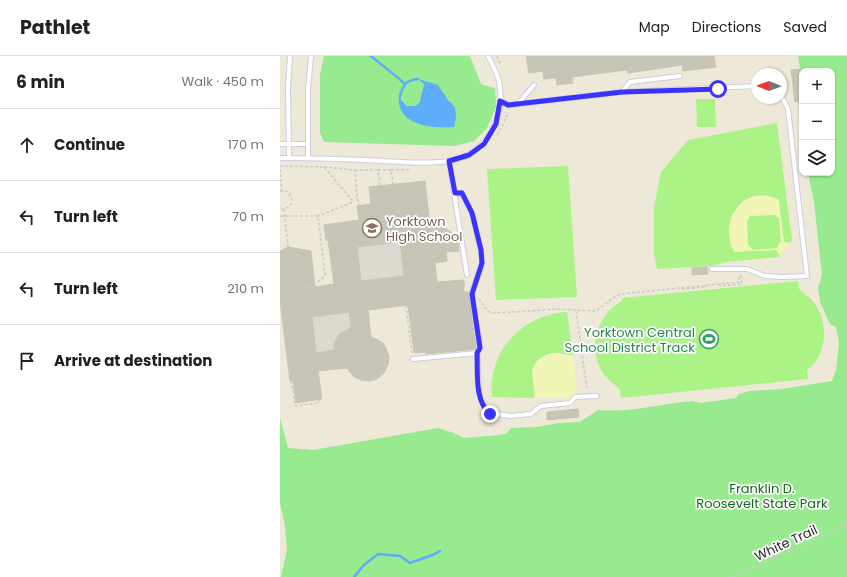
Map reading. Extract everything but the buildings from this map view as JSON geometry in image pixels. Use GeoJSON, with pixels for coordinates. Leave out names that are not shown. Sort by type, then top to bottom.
{"type":"FeatureCollection","features":[{"type":"Feature","properties":{"kind":"lane"},"geometry":{"type":"LineString","coordinates":[[290,56],[288,87],[290,158]]}},
{"type":"Feature","properties":{"kind":"lane"},"geometry":{"type":"LineString","coordinates":[[308,158],[308,89],[311,56]]}},
{"type":"Feature","properties":{"kind":"lane"},"geometry":{"type":"LineString","coordinates":[[280,158],[418,162],[449,161],[469,155],[484,144],[496,124],[500,101],[499,80],[488,56]]}},
{"type":"Feature","properties":{"kind":"lane"},"geometry":{"type":"LineString","coordinates":[[622,92],[630,82],[680,76]]}},
{"type":"Feature","properties":{"kind":"lane"},"geometry":{"type":"LineString","coordinates":[[518,104],[534,85]]}},
{"type":"Feature","properties":{"kind":"lane"},"geometry":{"type":"LineString","coordinates":[[500,101],[508,105],[622,92],[751,86]]}},
{"type":"Feature","properties":{"kind":"lane"},"geometry":{"type":"LineString","coordinates":[[712,269],[747,269],[766,276],[807,276],[788,108],[786,104]]}},
{"type":"Feature","properties":{"kind":"lane"},"geometry":{"type":"LineString","coordinates":[[280,144],[308,144]]}},
{"type":"Feature","properties":{"kind":"lane"},"geometry":{"type":"LineString","coordinates":[[449,161],[468,275]]}},
{"type":"Feature","properties":{"kind":"lane"},"geometry":{"type":"LineString","coordinates":[[455,193],[462,193],[472,213],[481,250],[482,263],[472,294],[480,348],[477,353],[479,393],[485,409],[490,414],[511,416],[531,414],[541,406],[570,403],[576,398],[597,396]]}},
{"type":"Feature","properties":{"kind":"lane"},"geometry":{"type":"LineString","coordinates":[[413,359],[477,353]]}},
{"type":"Feature","properties":{"kind":"path"},"geometry":{"type":"LineString","coordinates":[[495,138],[503,125],[508,110],[511,109]]}},
{"type":"Feature","properties":{"kind":"path"},"geometry":{"type":"LineString","coordinates":[[280,166],[324,167],[355,170],[391,170],[393,184]]}},
{"type":"Feature","properties":{"kind":"path"},"geometry":{"type":"LineString","coordinates":[[324,167],[353,201]]}},
{"type":"Feature","properties":{"kind":"path"},"geometry":{"type":"LineString","coordinates":[[280,169],[281,191],[289,193],[292,200],[290,206],[280,209]]}},
{"type":"Feature","properties":{"kind":"path"},"geometry":{"type":"LineString","coordinates":[[355,170],[359,206]]}},
{"type":"Feature","properties":{"kind":"path"},"geometry":{"type":"LineString","coordinates":[[378,170],[380,186]]}},
{"type":"Feature","properties":{"kind":"path"},"geometry":{"type":"LineString","coordinates":[[280,216],[318,216],[351,203],[357,198]]}},
{"type":"Feature","properties":{"kind":"path"},"geometry":{"type":"LineString","coordinates":[[284,209],[288,247]]}},
{"type":"Feature","properties":{"kind":"path"},"geometry":{"type":"LineString","coordinates":[[297,290],[313,285],[325,275],[318,216]]}},
{"type":"Feature","properties":{"kind":"path"},"geometry":{"type":"LineString","coordinates":[[472,294],[476,294],[488,311],[492,313],[552,309],[596,311],[621,294],[684,290],[705,285],[739,282],[738,272],[741,272],[742,285],[720,286],[720,284]]}},
{"type":"Feature","properties":{"kind":"path"},"geometry":{"type":"LineString","coordinates":[[412,306],[406,307],[413,359]]}},
{"type":"Feature","properties":{"kind":"path"},"geometry":{"type":"LineString","coordinates":[[576,311],[588,396]]}},
{"type":"Feature","properties":{"kind":"path"},"geometry":{"type":"LineString","coordinates":[[572,352],[581,350]]}},
{"type":"Feature","properties":{"kind":"path"},"geometry":{"type":"LineString","coordinates":[[291,381],[295,406],[319,403],[319,400]]}},
{"type":"Feature","properties":{"kind":"path","name":"White Trail"},"geometry":{"type":"LineString","coordinates":[[731,577],[847,524]]}},
{"type":"Feature","properties":{"kind":"green space"},"geometry":{"type":"Polygon","coordinates":[[[324,56],[470,56],[481,84],[495,88],[496,107],[487,128],[474,141],[454,146],[324,142],[320,133],[320,75],[324,56]]]}},
{"type":"Feature","properties":{"kind":"green space","name":"Franklin D. Roosevelt State Park"},"geometry":{"type":"Polygon","coordinates":[[[798,56],[847,56],[847,577],[281,577],[287,550],[285,526],[280,503],[280,418],[288,448],[313,450],[438,428],[464,438],[500,435],[507,433],[511,428],[580,422],[598,410],[610,411],[633,409],[692,401],[701,403],[736,398],[739,394],[750,391],[781,389],[832,381],[836,370],[839,343],[836,327],[830,324],[820,302],[818,288],[822,275],[814,202],[809,176],[835,176],[835,68],[800,68],[798,56]]]}},
{"type":"Feature","properties":{"kind":"green space"},"geometry":{"type":"Polygon","coordinates":[[[696,99],[715,99],[716,127],[697,127],[696,99]]]}},
{"type":"Feature","properties":{"kind":"green space"},"geometry":{"type":"Polygon","coordinates":[[[777,123],[792,240],[790,243],[784,242],[779,200],[767,196],[755,196],[745,200],[737,207],[729,228],[730,240],[734,252],[776,250],[780,256],[726,262],[712,266],[657,269],[654,252],[654,207],[661,172],[688,140],[777,123]]]}},
{"type":"Feature","properties":{"kind":"green space"},"geometry":{"type":"Polygon","coordinates":[[[568,166],[577,297],[496,300],[487,169],[568,166]]]}},
{"type":"Feature","properties":{"kind":"green space"},"geometry":{"type":"Polygon","coordinates":[[[774,215],[779,218],[781,242],[777,248],[753,250],[748,245],[747,221],[750,216],[774,215]]]}},
{"type":"Feature","properties":{"kind":"green space","name":"Yorktown Central School District Track"},"geometry":{"type":"Polygon","coordinates":[[[798,281],[799,289],[815,304],[824,330],[824,339],[819,356],[814,364],[807,370],[808,379],[621,398],[620,389],[605,376],[599,366],[595,347],[598,329],[607,313],[622,301],[622,298],[798,281]]]}},
{"type":"Feature","properties":{"kind":"green space"},"geometry":{"type":"Polygon","coordinates":[[[567,312],[573,355],[552,353],[538,360],[532,374],[535,393],[534,398],[492,397],[492,383],[495,367],[500,354],[507,343],[528,324],[553,314],[567,312]]]}},
{"type":"Feature","properties":{"kind":"sand"},"geometry":{"type":"Polygon","coordinates":[[[763,195],[779,200],[784,241],[790,243],[780,256],[776,250],[734,252],[729,236],[730,220],[733,213],[743,202],[752,197],[763,195]],[[747,221],[748,245],[753,249],[777,245],[779,243],[747,221]]]}},
{"type":"Feature","properties":{"kind":"sand"},"geometry":{"type":"Polygon","coordinates":[[[551,353],[573,355],[577,391],[573,398],[534,398],[535,393],[532,370],[539,360],[551,353]]]}},
{"type":"Feature","properties":{"kind":"shaded area"},"geometry":{"type":"Polygon","coordinates":[[[400,242],[407,276],[361,281],[358,252],[354,252],[354,248],[400,242]]]}},
{"type":"Feature","properties":{"kind":"shaded area"},"geometry":{"type":"Polygon","coordinates":[[[349,312],[351,328],[339,334],[334,344],[334,350],[316,353],[312,317],[349,312]]]}},
{"type":"Feature","properties":{"kind":"water"},"geometry":{"type":"Polygon","coordinates":[[[418,79],[438,85],[448,100],[455,107],[456,118],[454,127],[425,126],[409,119],[403,113],[399,105],[399,95],[401,96],[401,100],[407,106],[416,106],[420,102],[424,84],[418,79]]]}},
{"type":"Feature","properties":{"kind":"waterway"},"geometry":{"type":"LineString","coordinates":[[371,56],[405,84]]}},
{"type":"Feature","properties":{"kind":"waterway"},"geometry":{"type":"LineString","coordinates":[[400,96],[402,89],[408,82],[418,79]]}},
{"type":"Feature","properties":{"kind":"waterway"},"geometry":{"type":"LineString","coordinates":[[354,577],[364,565],[378,554],[400,556],[410,563],[440,551]]}},
{"type":"Feature","properties":{"kind":"place","name":"Yorktown High School"},"geometry":{"type":"Point","coordinates":[372,228]}},
{"type":"Feature","properties":{"kind":"place","name":"Yorktown Central School District Track"},"geometry":{"type":"Point","coordinates":[709,339]}},
{"type":"Feature","properties":{"kind":"route"},"geometry":{"type":"LineString","coordinates":[[490,414],[485,409],[479,393],[477,353],[480,348],[472,294],[482,263],[481,250],[472,213],[462,193],[455,193],[449,161],[469,155],[484,144],[496,124],[500,101],[508,105],[622,92],[718,89]]}}]}
